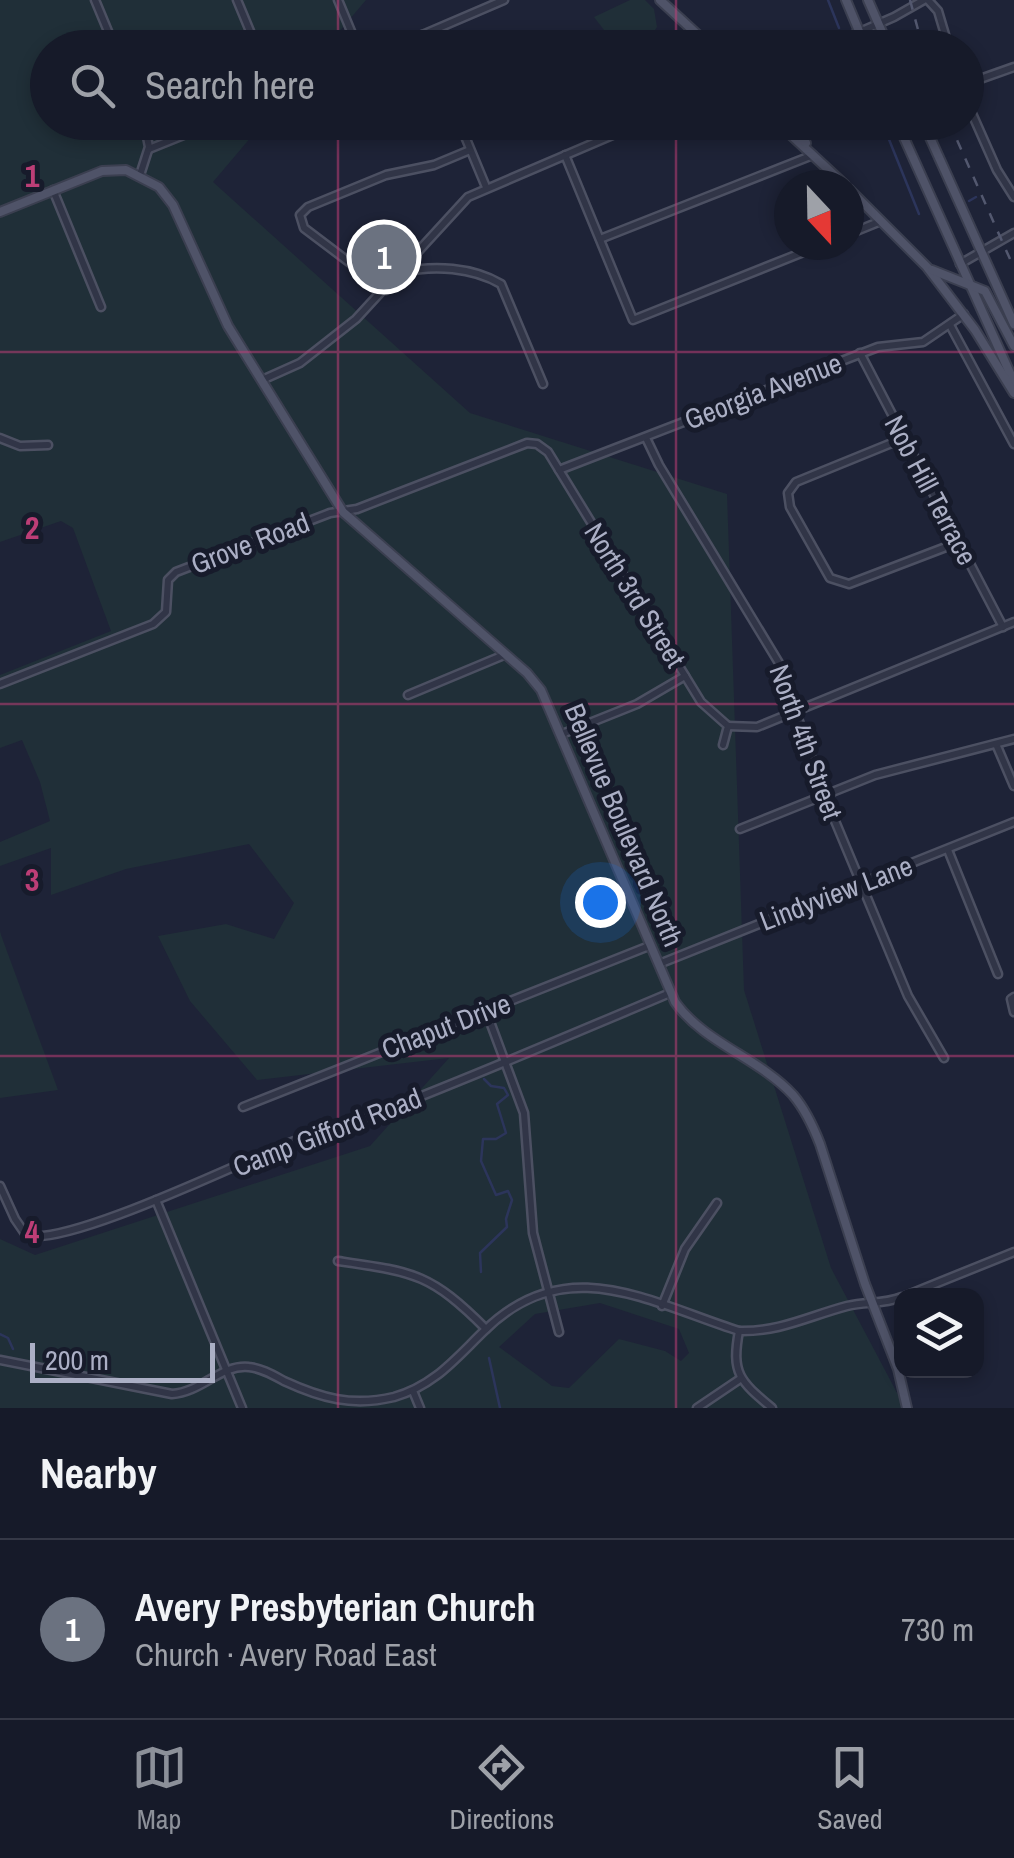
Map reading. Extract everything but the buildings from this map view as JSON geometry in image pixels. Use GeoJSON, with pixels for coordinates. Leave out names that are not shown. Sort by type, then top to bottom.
{"type":"FeatureCollection","features":[{"type":"Feature","properties":{"kind":"main road"},"geometry":{"type":"LineString","coordinates":[[660,0],[691,30]]}},
{"type":"Feature","properties":{"kind":"main road"},"geometry":{"type":"LineString","coordinates":[[846,0],[859,30]]}},
{"type":"Feature","properties":{"kind":"main road"},"geometry":{"type":"LineString","coordinates":[[868,0],[882,30]]}},
{"type":"Feature","properties":{"kind":"main road"},"geometry":{"type":"LineString","coordinates":[[797,140],[829,170]]}},
{"type":"Feature","properties":{"kind":"main road"},"geometry":{"type":"LineString","coordinates":[[802,140],[814,155]]}},
{"type":"Feature","properties":{"kind":"main road"},"geometry":{"type":"LineString","coordinates":[[905,140],[1014,382]]}},
{"type":"Feature","properties":{"kind":"main road"},"geometry":{"type":"LineString","coordinates":[[931,140],[1014,324]]}},
{"type":"Feature","properties":{"kind":"main road"},"geometry":{"type":"LineString","coordinates":[[0,212],[102,170],[126,170],[140,176]]}},
{"type":"Feature","properties":{"kind":"main road","name":"Bellevue Boulevard North"},"geometry":{"type":"LineString","coordinates":[[140,176],[159,187],[173,205],[228,326],[343,512],[527,673],[541,690],[670,994],[695,1024],[784,1087],[802,1106],[820,1144],[872,1304],[898,1368],[907,1408]]}},
{"type":"Feature","properties":{"kind":"main road"},"geometry":{"type":"LineString","coordinates":[[864,204],[927,267],[964,314],[1014,393]]}},
{"type":"Feature","properties":{"kind":"main road"},"geometry":{"type":"LineString","coordinates":[[927,267],[949,279],[968,282],[989,296],[1014,346]]}},
{"type":"Feature","properties":{"kind":"street"},"geometry":{"type":"LineString","coordinates":[[95,0],[108,30]]}},
{"type":"Feature","properties":{"kind":"street"},"geometry":{"type":"LineString","coordinates":[[237,0],[250,30]]}},
{"type":"Feature","properties":{"kind":"street"},"geometry":{"type":"LineString","coordinates":[[338,0],[350,30]]}},
{"type":"Feature","properties":{"kind":"street"},"geometry":{"type":"LineString","coordinates":[[432,30],[484,4],[504,0]]}},
{"type":"Feature","properties":{"kind":"street"},"geometry":{"type":"LineString","coordinates":[[865,30],[926,0],[938,11],[944,30]]}},
{"type":"Feature","properties":{"kind":"street"},"geometry":{"type":"LineString","coordinates":[[984,78],[1014,67]]}},
{"type":"Feature","properties":{"kind":"street"},"geometry":{"type":"LineString","coordinates":[[140,176],[149,148],[147,140]]}},
{"type":"Feature","properties":{"kind":"street"},"geometry":{"type":"LineString","coordinates":[[149,148],[170,140]]}},
{"type":"Feature","properties":{"kind":"street"},"geometry":{"type":"LineString","coordinates":[[466,140],[486,187]]}},
{"type":"Feature","properties":{"kind":"street"},"geometry":{"type":"LineString","coordinates":[[262,380],[312,355],[356,320],[458,204],[486,187],[599,140]]}},
{"type":"Feature","properties":{"kind":"street"},"geometry":{"type":"LineString","coordinates":[[983,140],[996,170],[1014,196]]}},
{"type":"Feature","properties":{"kind":"street"},"geometry":{"type":"LineString","coordinates":[[386,290],[300,223],[300,215],[308,207],[386,175],[434,165],[470,150]]}},
{"type":"Feature","properties":{"kind":"street"},"geometry":{"type":"LineString","coordinates":[[564,154],[634,320],[784,260]]}},
{"type":"Feature","properties":{"kind":"street"},"geometry":{"type":"LineString","coordinates":[[600,240],[814,155]]}},
{"type":"Feature","properties":{"kind":"street"},"geometry":{"type":"LineString","coordinates":[[53,190],[101,307]]}},
{"type":"Feature","properties":{"kind":"street"},"geometry":{"type":"LineString","coordinates":[[864,228],[881,221]]}},
{"type":"Feature","properties":{"kind":"street"},"geometry":{"type":"LineString","coordinates":[[960,264],[1014,233]]}},
{"type":"Feature","properties":{"kind":"street"},"geometry":{"type":"LineString","coordinates":[[401,273],[448,268],[501,284],[543,384]]}},
{"type":"Feature","properties":{"kind":"street","name":"Georgia Avenue"},"geometry":{"type":"LineString","coordinates":[[559,470],[860,353],[880,346],[920,342],[964,314]]}},
{"type":"Feature","properties":{"kind":"street"},"geometry":{"type":"LineString","coordinates":[[950,326],[1014,444]]}},
{"type":"Feature","properties":{"kind":"street","name":"Nob Hill Terrace"},"geometry":{"type":"LineString","coordinates":[[860,353],[1003,627]]}},
{"type":"Feature","properties":{"kind":"street"},"geometry":{"type":"LineString","coordinates":[[0,438],[20,446],[48,445]]}},
{"type":"Feature","properties":{"kind":"street","name":"North 4th Street"},"geometry":{"type":"LineString","coordinates":[[646,438],[779,663],[825,797],[908,996],[944,1058]]}},
{"type":"Feature","properties":{"kind":"street"},"geometry":{"type":"LineString","coordinates":[[904,438],[800,480],[790,488],[788,500],[794,516],[836,582],[848,584],[959,542]]}},
{"type":"Feature","properties":{"kind":"street","name":"Grove Road"},"geometry":{"type":"LineString","coordinates":[[0,684],[153,624],[166,612],[168,580],[176,572],[527,443],[538,444]]}},
{"type":"Feature","properties":{"kind":"street","name":"North 3rd Street"},"geometry":{"type":"LineString","coordinates":[[538,444],[559,470],[701,702],[728,726]]}},
{"type":"Feature","properties":{"kind":"street"},"geometry":{"type":"LineString","coordinates":[[724,745],[728,726],[756,728],[1014,622]]}},
{"type":"Feature","properties":{"kind":"street"},"geometry":{"type":"LineString","coordinates":[[408,695],[504,655]]}},
{"type":"Feature","properties":{"kind":"street"},"geometry":{"type":"LineString","coordinates":[[562,734],[636,704],[685,676]]}},
{"type":"Feature","properties":{"kind":"street"},"geometry":{"type":"LineString","coordinates":[[740,830],[876,775],[1014,739]]}},
{"type":"Feature","properties":{"kind":"street"},"geometry":{"type":"LineString","coordinates":[[996,744],[1014,786]]}},
{"type":"Feature","properties":{"kind":"street","name":"Lindyview Lane"},"geometry":{"type":"LineString","coordinates":[[657,964],[1014,822]]}},
{"type":"Feature","properties":{"kind":"street"},"geometry":{"type":"LineString","coordinates":[[948,850],[998,974]]}},
{"type":"Feature","properties":{"kind":"street","name":"Chaput Drive"},"geometry":{"type":"LineString","coordinates":[[243,1107],[446,1021],[486,1011],[650,946]]}},
{"type":"Feature","properties":{"kind":"street","name":"Camp Gifford Road"},"geometry":{"type":"LineString","coordinates":[[0,1186],[20,1228],[32,1238],[86,1224],[156,1200],[288,1143],[374,1115],[670,994]]}},
{"type":"Feature","properties":{"kind":"street"},"geometry":{"type":"LineString","coordinates":[[1012,998],[1014,1012]]}},
{"type":"Feature","properties":{"kind":"street"},"geometry":{"type":"LineString","coordinates":[[486,1011],[521,1100],[527,1126],[532,1233],[559,1332]]}},
{"type":"Feature","properties":{"kind":"street"},"geometry":{"type":"LineString","coordinates":[[156,1200],[242,1408]]}},
{"type":"Feature","properties":{"kind":"street"},"geometry":{"type":"LineString","coordinates":[[662,1306],[685,1249],[717,1203]]}},
{"type":"Feature","properties":{"kind":"street"},"geometry":{"type":"LineString","coordinates":[[923,1288],[1014,1252]]}},
{"type":"Feature","properties":{"kind":"street"},"geometry":{"type":"LineString","coordinates":[[338,1261],[395,1269],[428,1280],[452,1296],[486,1329]]}},
{"type":"Feature","properties":{"kind":"street"},"geometry":{"type":"LineString","coordinates":[[0,1360],[172,1394],[192,1391],[226,1370],[254,1367],[330,1400],[365,1401],[413,1390],[447,1370],[486,1329],[515,1306],[547,1292],[597,1286],[739,1331],[774,1330],[845,1307],[894,1298]]}},
{"type":"Feature","properties":{"kind":"street"},"geometry":{"type":"LineString","coordinates":[[739,1331],[735,1360],[740,1379],[772,1408]]}},
{"type":"Feature","properties":{"kind":"street"},"geometry":{"type":"LineString","coordinates":[[696,1408],[740,1379]]}},
{"type":"Feature","properties":{"kind":"street"},"geometry":{"type":"LineString","coordinates":[[413,1390],[420,1408]]}},
{"type":"Feature","properties":{"kind":"shaded area"},"geometry":{"type":"Polygon","coordinates":[[[0,0],[366,0],[340,30],[30,30],[30,140],[249,140],[213,182],[470,413],[727,494],[744,990],[831,1268],[905,1408],[0,1408],[0,1239],[35,1255],[370,1146],[449,1058],[257,1080],[190,1001],[158,936],[226,924],[274,939],[294,903],[249,844],[126,869],[51,895],[51,848],[0,866],[0,842],[50,821],[40,782],[22,740],[0,748],[0,675],[111,631],[73,528],[61,521],[0,542],[0,0]],[[600,1303],[535,1314],[499,1347],[552,1386],[569,1388],[619,1339],[665,1351],[681,1361],[689,1353],[679,1329],[600,1303]]]}},
{"type":"Feature","properties":{"kind":"shaded area"},"geometry":{"type":"Polygon","coordinates":[[[630,0],[645,0],[654,9],[657,27],[604,30],[594,17],[630,0]]]}},
{"type":"Feature","properties":{"kind":"shaded area"},"geometry":{"type":"Polygon","coordinates":[[[0,931],[1,935],[58,1090],[0,1098],[0,931]]]}},
{"type":"Feature","properties":{"kind":"waterway"},"geometry":{"type":"LineString","coordinates":[[828,0],[839,28]]}},
{"type":"Feature","properties":{"kind":"waterway"},"geometry":{"type":"LineString","coordinates":[[889,140],[919,214]]}},
{"type":"Feature","properties":{"kind":"waterway"},"geometry":{"type":"LineString","coordinates":[[969,201],[976,197]]}},
{"type":"Feature","properties":{"kind":"waterway"},"geometry":{"type":"LineString","coordinates":[[481,1272],[480,1253],[507,1227],[512,1200],[508,1191],[496,1195],[481,1161],[483,1139],[496,1139],[506,1133],[497,1104],[508,1095],[504,1088],[491,1086],[484,1079]]}},
{"type":"Feature","properties":{"kind":"waterway"},"geometry":{"type":"LineString","coordinates":[[0,1334],[8,1338],[13,1349]]}},
{"type":"Feature","properties":{"kind":"waterway"},"geometry":{"type":"LineString","coordinates":[[489,1358],[500,1408]]}},
{"type":"Feature","properties":{"kind":"railway"},"geometry":{"type":"LineString","coordinates":[[910,0],[918,30]]}},
{"type":"Feature","properties":{"kind":"railway"},"geometry":{"type":"LineString","coordinates":[[957,140],[1014,268]]}},
{"type":"Feature","properties":{"kind":"place","name":"Avery Presbyterian Church"},"geometry":{"type":"Point","coordinates":[384,257]}}]}
